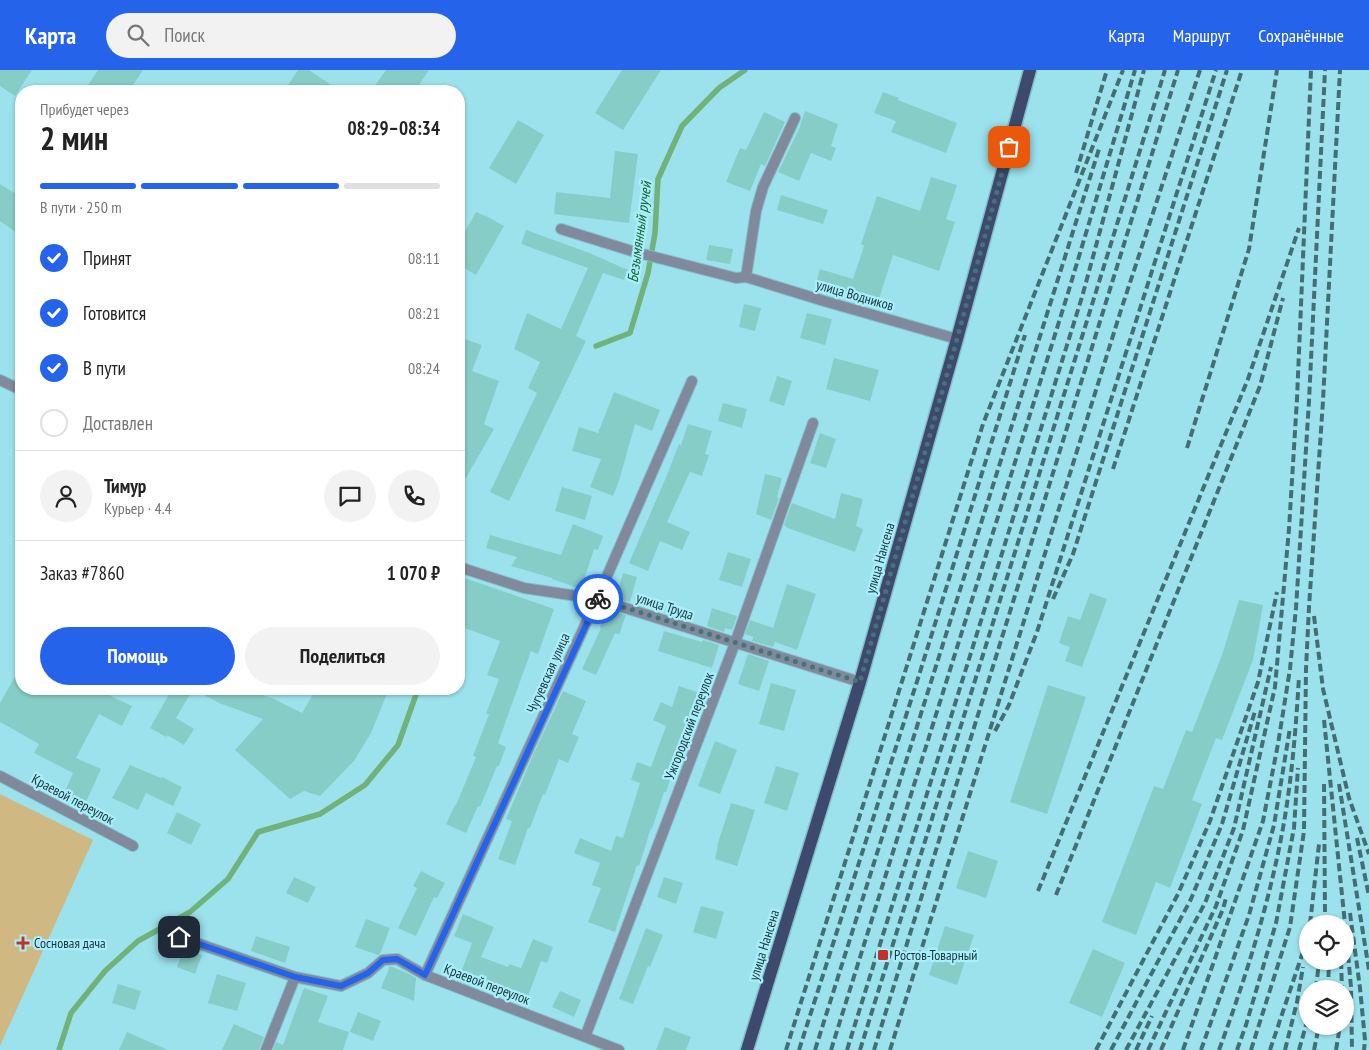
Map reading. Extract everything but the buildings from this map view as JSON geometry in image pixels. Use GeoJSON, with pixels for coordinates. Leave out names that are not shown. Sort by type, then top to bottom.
{"type":"FeatureCollection","features":[{"type":"Feature","properties":{"kind":"main road","name":"улица Нансена"},"geometry":{"type":"LineString","coordinates":[[747,1050],[860,682],[957,339],[1030,70]]}},
{"type":"Feature","properties":{"kind":"street"},"geometry":{"type":"LineString","coordinates":[[746,277],[756,211],[763,187],[794,118]]}},
{"type":"Feature","properties":{"kind":"street","name":"улица Водников"},"geometry":{"type":"LineString","coordinates":[[560,229],[635,252],[736,278],[746,277],[957,339]]}},
{"type":"Feature","properties":{"kind":"street"},"geometry":{"type":"LineString","coordinates":[[0,380],[15,387]]}},
{"type":"Feature","properties":{"kind":"street","name":"Чугуевская улица"},"geometry":{"type":"LineString","coordinates":[[425,975],[597,599],[692,381]]}},
{"type":"Feature","properties":{"kind":"street","name":"Ужгородский переулок"},"geometry":{"type":"LineString","coordinates":[[585,1037],[735,643],[813,422]]}},
{"type":"Feature","properties":{"kind":"street","name":"улица Труда"},"geometry":{"type":"LineString","coordinates":[[465,569],[524,588],[597,599],[860,682]]}},
{"type":"Feature","properties":{"kind":"street","name":"Краевой переулок"},"geometry":{"type":"LineString","coordinates":[[0,776],[133,846]]}},
{"type":"Feature","properties":{"kind":"street","name":"Краевой переулок"},"geometry":{"type":"LineString","coordinates":[[179,937],[295,977],[341,986],[368,973],[383,960],[397,959],[425,975],[619,1050]]}},
{"type":"Feature","properties":{"kind":"street"},"geometry":{"type":"LineString","coordinates":[[266,1050],[295,977]]}},
{"type":"Feature","properties":{"kind":"shaded area","name":"Сосновая дача"},"geometry":{"type":"Polygon","coordinates":[[[0,794],[93,840],[0,1046],[0,794]]]}},
{"type":"Feature","properties":{"kind":"waterway","name":"Безымянный ручей"},"geometry":{"type":"LineString","coordinates":[[596,346],[630,333],[648,273],[655,233],[658,179],[682,126],[719,88],[745,70]]}},
{"type":"Feature","properties":{"kind":"waterway","name":"Безымянный ручей"},"geometry":{"type":"LineString","coordinates":[[59,1050],[71,1013],[105,971],[138,941],[190,912],[228,879],[258,832],[320,814],[365,785],[398,745],[416,695]]}},
{"type":"Feature","properties":{"kind":"railway"},"geometry":{"type":"LineString","coordinates":[[1076,173],[1107,70]]}},
{"type":"Feature","properties":{"kind":"railway"},"geometry":{"type":"LineString","coordinates":[[786,1050],[983,424],[1123,70]]}},
{"type":"Feature","properties":{"kind":"railway"},"geometry":{"type":"LineString","coordinates":[[831,1050],[1068,293],[1135,70]]}},
{"type":"Feature","properties":{"kind":"railway"},"geometry":{"type":"LineString","coordinates":[[847,1050],[1082,297],[1144,70]]}},
{"type":"Feature","properties":{"kind":"railway"},"geometry":{"type":"LineString","coordinates":[[860,1050],[1165,70]]}},
{"type":"Feature","properties":{"kind":"railway"},"geometry":{"type":"LineString","coordinates":[[874,1050],[1178,70]]}},
{"type":"Feature","properties":{"kind":"railway"},"geometry":{"type":"LineString","coordinates":[[890,1050],[1121,310],[1200,70]]}},
{"type":"Feature","properties":{"kind":"railway"},"geometry":{"type":"LineString","coordinates":[[995,731],[1009,705],[1037,632],[1216,70]]}},
{"type":"Feature","properties":{"kind":"railway"},"geometry":{"type":"LineString","coordinates":[[1053,599],[1073,554],[1227,70]]}},
{"type":"Feature","properties":{"kind":"railway"},"geometry":{"type":"LineString","coordinates":[[1113,469],[1242,70]]}},
{"type":"Feature","properties":{"kind":"railway"},"geometry":{"type":"LineString","coordinates":[[1187,448],[1249,249],[1277,70]]}},
{"type":"Feature","properties":{"kind":"railway"},"geometry":{"type":"LineString","coordinates":[[1148,1050],[1216,906],[1243,830],[1275,687],[1289,529],[1297,399],[1311,70]]}},
{"type":"Feature","properties":{"kind":"railway"},"geometry":{"type":"LineString","coordinates":[[1183,1050],[1263,821],[1290,669],[1296,608],[1309,401],[1325,70]]}},
{"type":"Feature","properties":{"kind":"railway"},"geometry":{"type":"LineString","coordinates":[[1251,1050],[1290,927],[1304,831],[1306,669],[1323,401],[1340,70]]}},
{"type":"Feature","properties":{"kind":"railway"},"geometry":{"type":"LineString","coordinates":[[815,1050],[1099,149]]}},
{"type":"Feature","properties":{"kind":"railway"},"geometry":{"type":"LineString","coordinates":[[1038,891],[1248,379],[1299,228]]}},
{"type":"Feature","properties":{"kind":"railway"},"geometry":{"type":"LineString","coordinates":[[1056,895],[1260,386],[1283,298]]}},
{"type":"Feature","properties":{"kind":"railway"},"geometry":{"type":"LineString","coordinates":[[799,1050],[1025,335]]}},
{"type":"Feature","properties":{"kind":"railway"},"geometry":{"type":"LineString","coordinates":[[1096,1050],[1178,894],[1210,821],[1258,682],[1277,592]]}},
{"type":"Feature","properties":{"kind":"railway"},"geometry":{"type":"LineString","coordinates":[[1314,616],[1323,689],[1349,798],[1369,854]]}},
{"type":"Feature","properties":{"kind":"railway"},"geometry":{"type":"LineString","coordinates":[[1126,1050],[1205,903],[1234,828],[1271,667]]}},
{"type":"Feature","properties":{"kind":"railway"},"geometry":{"type":"LineString","coordinates":[[1219,1050],[1256,940],[1271,884],[1286,809],[1295,734],[1299,677]]}},
{"type":"Feature","properties":{"kind":"railway"},"geometry":{"type":"LineString","coordinates":[[1111,1050],[1191,899],[1222,824],[1255,711]]}},
{"type":"Feature","properties":{"kind":"railway"},"geometry":{"type":"LineString","coordinates":[[1324,720],[1344,915]]}},
{"type":"Feature","properties":{"kind":"railway"},"geometry":{"type":"LineString","coordinates":[[1201,1050],[1249,915],[1274,825],[1290,728]]}},
{"type":"Feature","properties":{"kind":"railway"},"geometry":{"type":"LineString","coordinates":[[1237,1050],[1276,923],[1294,828],[1298,768]]}},
{"type":"Feature","properties":{"kind":"railway"},"geometry":{"type":"LineString","coordinates":[[1324,781],[1325,915]]}},
{"type":"Feature","properties":{"kind":"railway"},"geometry":{"type":"LineString","coordinates":[[1339,784],[1369,970]]}},
{"type":"Feature","properties":{"kind":"railway"},"geometry":{"type":"LineString","coordinates":[[1357,838],[1369,896]]}},
{"type":"Feature","properties":{"kind":"railway"},"geometry":{"type":"LineString","coordinates":[[1311,915],[1319,844]]}},
{"type":"Feature","properties":{"kind":"railway"},"geometry":{"type":"LineString","coordinates":[[1161,1050],[1223,909],[1226,898]]}},
{"type":"Feature","properties":{"kind":"railway"},"geometry":{"type":"LineString","coordinates":[[1350,913],[1360,988],[1365,1040],[1364,1050]]}},
{"type":"Feature","properties":{"kind":"railway"},"geometry":{"type":"LineString","coordinates":[[1270,1050],[1299,964]]}},
{"type":"Feature","properties":{"kind":"railway"},"geometry":{"type":"LineString","coordinates":[[1285,1050],[1302,970]]}},
{"type":"Feature","properties":{"kind":"railway"},"geometry":{"type":"LineString","coordinates":[[1317,980],[1318,970]]}},
{"type":"Feature","properties":{"kind":"railway"},"geometry":{"type":"LineString","coordinates":[[1328,980],[1329,970]]}},
{"type":"Feature","properties":{"kind":"railway"},"geometry":{"type":"LineString","coordinates":[[1341,970],[1342,980]]}},
{"type":"Feature","properties":{"kind":"railway"},"geometry":{"type":"LineString","coordinates":[[1349,970],[1352,1050]]}},
{"type":"Feature","properties":{"kind":"railway"},"geometry":{"type":"LineString","coordinates":[[1136,1050],[1152,1016]]}},
{"type":"Feature","properties":{"kind":"railway"},"geometry":{"type":"LineString","coordinates":[[1299,1050],[1303,1035]]}},
{"type":"Feature","properties":{"kind":"railway"},"geometry":{"type":"LineString","coordinates":[[1314,1050],[1317,1035]]}},
{"type":"Feature","properties":{"kind":"railway"},"geometry":{"type":"LineString","coordinates":[[1336,1050],[1338,1035]]}},
{"type":"Feature","properties":{"kind":"way so far"},"geometry":{"type":"LineString","coordinates":[[598,599],[860,682],[1009,147]]}},
{"type":"Feature","properties":{"kind":"place","name":"Сосновая дача"},"geometry":{"type":"Point","coordinates":[23,943]}},
{"type":"Feature","properties":{"kind":"place","name":"Ростов-Товарный"},"geometry":{"type":"Point","coordinates":[883,955]}},
{"type":"Feature","properties":{"kind":"route"},"geometry":{"type":"LineString","coordinates":[[179,937],[295,977],[341,986],[368,973],[383,960],[397,959],[425,975],[598,599]]}}]}
